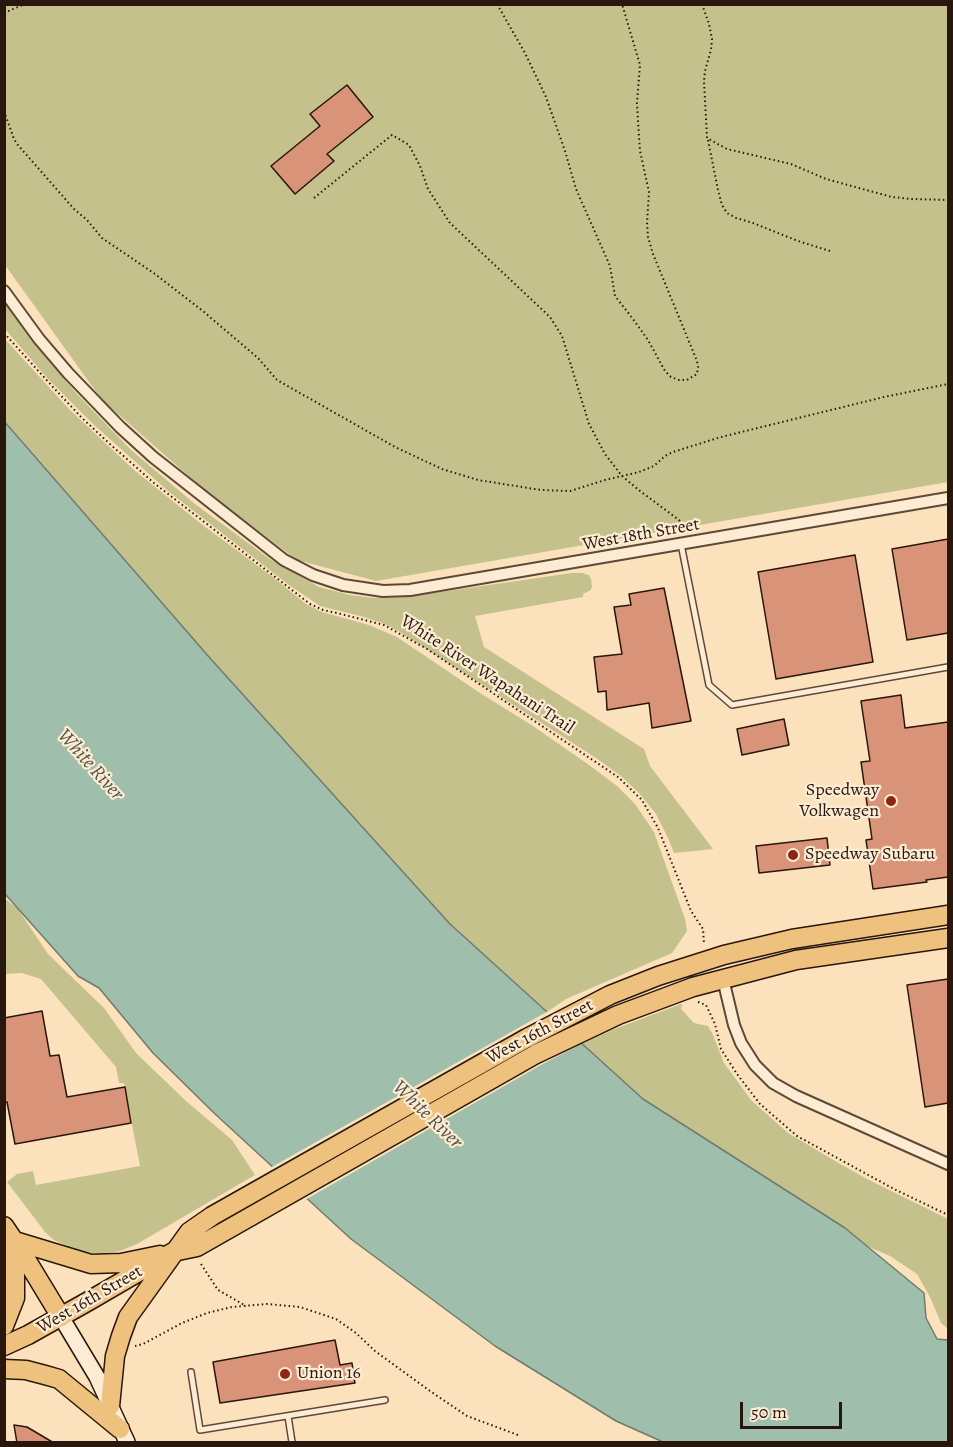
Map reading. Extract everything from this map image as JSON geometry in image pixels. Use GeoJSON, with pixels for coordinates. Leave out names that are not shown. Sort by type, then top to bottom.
{"type":"FeatureCollection","features":[{"type":"Feature","properties":{"kind":"main road","name":"West 16th Street"},"geometry":{"type":"LineString","coordinates":[[173,1252],[189,1232],[212,1216],[610,994],[687,966],[792,939],[948,915]]}},
{"type":"Feature","properties":{"kind":"main road","name":"West 16th Street"},"geometry":{"type":"LineString","coordinates":[[4,1346],[61,1317],[173,1252],[197,1247],[536,1054],[618,1015],[684,990],[796,960],[948,938]]}},
{"type":"Feature","properties":{"kind":"main road"},"geometry":{"type":"LineString","coordinates":[[4,1226],[96,1377],[123,1436]]}},
{"type":"Feature","properties":{"kind":"main road"},"geometry":{"type":"LineString","coordinates":[[15,1241],[91,1264],[121,1263],[173,1252]]}},
{"type":"Feature","properties":{"kind":"main road"},"geometry":{"type":"LineString","coordinates":[[4,1326],[15,1298],[15,1241]]}},
{"type":"Feature","properties":{"kind":"main road"},"geometry":{"type":"LineString","coordinates":[[110,1406],[115,1356],[128,1317],[173,1252]]}},
{"type":"Feature","properties":{"kind":"main road"},"geometry":{"type":"LineString","coordinates":[[4,1369],[26,1370],[59,1380],[123,1436]]}},
{"type":"Feature","properties":{"kind":"street","name":"West 18th Street"},"geometry":{"type":"LineString","coordinates":[[4,291],[39,339],[68,373],[114,421],[153,457],[273,553],[301,570],[338,583],[370,590],[410,590],[948,498]]}},
{"type":"Feature","properties":{"kind":"street"},"geometry":{"type":"LineString","coordinates":[[723,979],[734,1025],[741,1043],[755,1065],[773,1083],[796,1096],[948,1164]]}},
{"type":"Feature","properties":{"kind":"lane"},"geometry":{"type":"LineString","coordinates":[[681,544],[709,685],[732,705],[948,667]]}},
{"type":"Feature","properties":{"kind":"lane"},"geometry":{"type":"LineString","coordinates":[[191,1372],[200,1430],[385,1400]]}},
{"type":"Feature","properties":{"kind":"lane"},"geometry":{"type":"LineString","coordinates":[[288,1416],[292,1443]]}},
{"type":"Feature","properties":{"kind":"path"},"geometry":{"type":"LineString","coordinates":[[4,13],[25,4]]}},
{"type":"Feature","properties":{"kind":"path"},"geometry":{"type":"LineString","coordinates":[[497,4],[525,53],[546,97],[576,189],[610,266],[615,296],[648,340],[665,370],[671,377],[687,380],[697,374],[697,361],[663,280],[648,237],[649,192],[640,151],[638,114],[640,65],[622,4]]}},
{"type":"Feature","properties":{"kind":"path"},"geometry":{"type":"LineString","coordinates":[[702,4],[711,39],[711,50],[704,81],[707,138],[722,205],[727,213],[736,218],[830,251]]}},
{"type":"Feature","properties":{"kind":"path"},"geometry":{"type":"LineString","coordinates":[[4,111],[17,144],[102,238],[155,274],[204,312],[258,358],[277,380],[395,447],[442,469],[478,480],[541,490],[570,491],[639,472],[654,466],[665,456],[674,452],[721,437],[884,397],[948,384]]}},
{"type":"Feature","properties":{"kind":"path"},"geometry":{"type":"LineString","coordinates":[[314,198],[392,135],[409,145],[420,165],[428,189],[450,222],[550,317],[556,326],[562,336],[589,424],[605,453],[622,476],[679,520],[694,542]]}},
{"type":"Feature","properties":{"kind":"path"},"geometry":{"type":"LineString","coordinates":[[707,138],[727,149],[791,164],[826,179],[892,197],[948,200]]}},
{"type":"Feature","properties":{"kind":"path","name":"White River Wapahani Trail"},"geometry":{"type":"LineString","coordinates":[[4,333],[82,418],[111,445],[154,483],[310,604],[323,610],[384,625],[427,649],[618,777],[642,800],[658,828],[691,911],[703,929],[705,948]]}},
{"type":"Feature","properties":{"kind":"path"},"geometry":{"type":"LineString","coordinates":[[697,1000],[706,1005],[715,1024],[721,1049],[737,1074],[760,1104],[797,1136],[894,1189],[948,1215]]}},
{"type":"Feature","properties":{"kind":"path"},"geometry":{"type":"LineString","coordinates":[[201,1264],[218,1290],[246,1306]]}},
{"type":"Feature","properties":{"kind":"path"},"geometry":{"type":"LineString","coordinates":[[133,1346],[143,1344],[182,1323],[207,1313],[232,1307],[267,1304],[300,1307],[336,1319],[356,1332],[375,1351],[467,1416],[518,1435]]}},
{"type":"Feature","properties":{"kind":"shaded area"},"geometry":{"type":"Polygon","coordinates":[[[4,5],[948,5],[948,482],[376,581],[297,560],[208,493],[102,400],[5,265],[4,5]]]}},
{"type":"Feature","properties":{"kind":"shaded area"},"geometry":{"type":"Polygon","coordinates":[[[5,304],[32,341],[77,394],[131,450],[195,504],[270,559],[319,587],[374,598],[406,597],[572,573],[589,575],[591,590],[583,594],[583,597],[475,616],[484,647],[644,749],[650,766],[713,849],[674,853],[656,814],[640,794],[621,776],[596,758],[400,632],[364,617],[320,606],[289,585],[168,491],[93,424],[49,380],[5,329],[5,304]]]}},
{"type":"Feature","properties":{"kind":"shaded area"},"geometry":{"type":"Polygon","coordinates":[[[4,338],[69,409],[134,470],[306,604],[322,612],[369,625],[397,637],[533,726],[617,786],[635,804],[654,832],[685,919],[687,931],[672,953],[566,999],[547,1012],[450,924],[209,657],[5,421],[4,338]]]}},
{"type":"Feature","properties":{"kind":"shaded area"},"geometry":{"type":"Polygon","coordinates":[[[4,898],[18,909],[48,954],[104,1008],[136,1053],[186,1101],[232,1140],[255,1175],[137,1244],[120,1251],[98,1254],[75,1250],[54,1240],[45,1232],[7,1182],[17,1174],[33,1171],[36,1185],[140,1166],[124,1083],[119,1083],[116,1067],[41,979],[22,973],[5,974],[4,898]]]}},
{"type":"Feature","properties":{"kind":"shaded area"},"geometry":{"type":"Polygon","coordinates":[[[681,1004],[681,1009],[694,1023],[708,1026],[724,1063],[751,1100],[788,1133],[867,1179],[948,1219],[948,1329],[941,1323],[917,1274],[890,1256],[867,1246],[845,1228],[643,1099],[582,1044],[681,1004]]]}},
{"type":"Feature","properties":{"kind":"water","name":"White River"},"geometry":{"type":"Polygon","coordinates":[[[4,421],[209,657],[450,924],[643,1099],[845,1228],[924,1293],[926,1318],[937,1339],[948,1340],[948,1442],[663,1442],[616,1421],[495,1346],[351,1239],[214,1113],[153,1053],[99,988],[78,976],[5,894],[4,421]]]}},
{"type":"Feature","properties":{"kind":"pier"},"geometry":{"type":"Polygon","coordinates":[[[550,1010],[585,1042],[305,1200],[270,1168],[550,1010]]]}},
{"type":"Feature","properties":{"kind":"building"},"geometry":{"type":"Polygon","coordinates":[[[347,85],[373,117],[327,154],[334,161],[295,194],[271,166],[320,126],[310,114],[347,85]]]}},
{"type":"Feature","properties":{"kind":"building"},"geometry":{"type":"Polygon","coordinates":[[[948,539],[948,633],[907,640],[892,549],[948,539]]]}},
{"type":"Feature","properties":{"kind":"building"},"geometry":{"type":"Polygon","coordinates":[[[855,555],[873,662],[776,679],[758,572],[855,555]]]}},
{"type":"Feature","properties":{"kind":"building"},"geometry":{"type":"Polygon","coordinates":[[[664,588],[691,721],[652,728],[649,703],[607,710],[606,691],[598,692],[594,657],[622,654],[614,607],[631,605],[629,594],[664,588]]]}},
{"type":"Feature","properties":{"kind":"building","name":"Speedway Volkwagen"},"geometry":{"type":"Polygon","coordinates":[[[901,695],[905,728],[948,722],[948,877],[873,889],[866,840],[872,839],[861,762],[870,761],[861,701],[901,695]]]}},
{"type":"Feature","properties":{"kind":"building"},"geometry":{"type":"Polygon","coordinates":[[[784,719],[789,745],[742,755],[737,729],[784,719]]]}},
{"type":"Feature","properties":{"kind":"building","name":"Speedway Subaru"},"geometry":{"type":"Polygon","coordinates":[[[827,838],[830,865],[759,873],[756,846],[827,838]]]}},
{"type":"Feature","properties":{"kind":"building"},"geometry":{"type":"Polygon","coordinates":[[[948,979],[948,1103],[925,1107],[907,985],[948,979]]]}},
{"type":"Feature","properties":{"kind":"building"},"geometry":{"type":"Polygon","coordinates":[[[42,1011],[50,1056],[59,1055],[67,1097],[125,1087],[131,1123],[15,1144],[7,1102],[4,1102],[4,1018],[42,1011]]]}},
{"type":"Feature","properties":{"kind":"building","name":"Union 16"},"geometry":{"type":"Polygon","coordinates":[[[335,1340],[340,1365],[352,1363],[355,1383],[220,1403],[213,1362],[335,1340]]]}},
{"type":"Feature","properties":{"kind":"building"},"geometry":{"type":"Polygon","coordinates":[[[14,1425],[27,1427],[54,1443],[17,1443],[14,1425]]]}},
{"type":"Feature","properties":{"kind":"place","name":"Speedway Volkwagen"},"geometry":{"type":"Point","coordinates":[891,801]}},
{"type":"Feature","properties":{"kind":"place","name":"Speedway Subaru"},"geometry":{"type":"Point","coordinates":[793,855]}},
{"type":"Feature","properties":{"kind":"place","name":"Union 16"},"geometry":{"type":"Point","coordinates":[285,1374]}}]}
